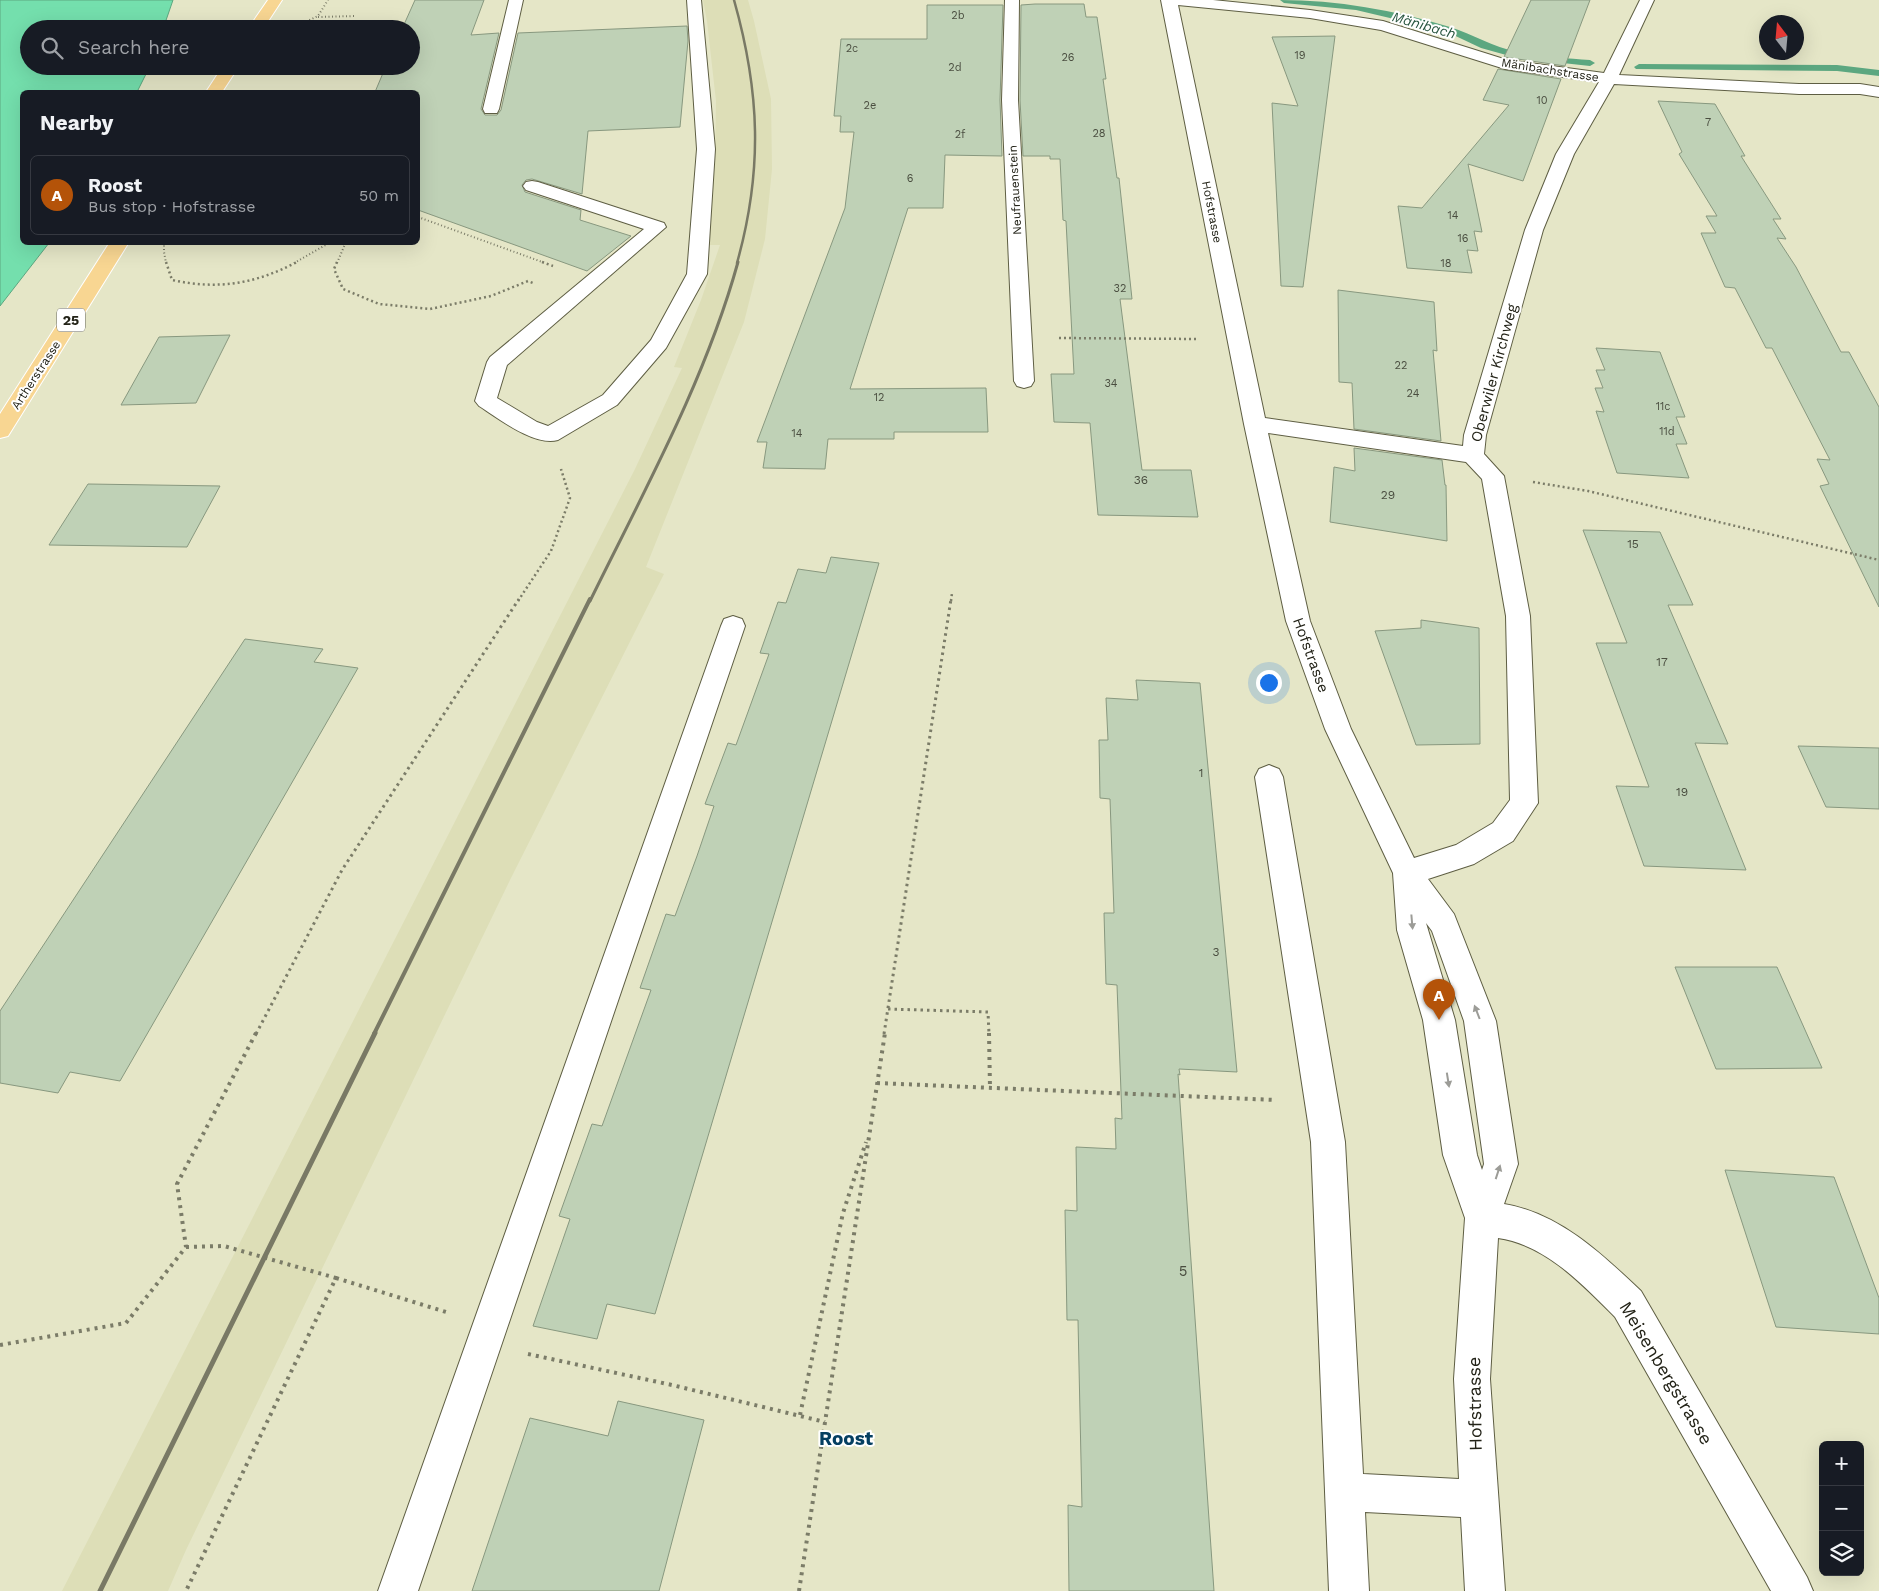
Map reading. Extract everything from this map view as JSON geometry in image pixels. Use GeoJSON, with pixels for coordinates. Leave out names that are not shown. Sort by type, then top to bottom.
{"type":"FeatureCollection","features":[{"type":"Feature","properties":{"kind":"main road"},"geometry":{"type":"LineString","coordinates":[[261,20],[275,0]]}},
{"type":"Feature","properties":{"kind":"main road"},"geometry":{"type":"LineString","coordinates":[[215,90],[225,75]]}},
{"type":"Feature","properties":{"kind":"main road","name":"Artherstrasse"},"geometry":{"type":"LineString","coordinates":[[0,431],[118,245]]}},
{"type":"Feature","properties":{"kind":"street"},"geometry":{"type":"LineString","coordinates":[[491,108],[516,0]]}},
{"type":"Feature","properties":{"kind":"street"},"geometry":{"type":"LineString","coordinates":[[532,186],[657,227],[497,362],[486,401],[529,427],[550,435],[610,400],[659,343],[697,274],[706,148],[694,0]]}},
{"type":"Feature","properties":{"kind":"street","name":"Neufrauenstein"},"geometry":{"type":"LineString","coordinates":[[1012,0],[1010,100],[1024,381]]}},
{"type":"Feature","properties":{"kind":"street","name":"Mänibachstrasse"},"geometry":{"type":"LineString","coordinates":[[1168,0],[1310,14],[1383,26],[1504,64],[1609,79],[1799,89],[1860,89],[1879,92]]}},
{"type":"Feature","properties":{"kind":"street","name":"Hofstrasse"},"geometry":{"type":"LineString","coordinates":[[1168,0],[1255,424],[1298,621],[1338,729],[1407,873],[1444,924],[1480,1021],[1501,1164],[1482,1218],[1472,1379],[1485,1591]]}},
{"type":"Feature","properties":{"kind":"street","name":"Oberwiler Kirchweg"},"geometry":{"type":"LineString","coordinates":[[1493,476],[1472,456],[1474,434],[1534,230],[1565,154],[1609,79],[1647,0]]}},
{"type":"Feature","properties":{"kind":"street"},"geometry":{"type":"LineString","coordinates":[[1255,424],[1444,450],[1472,456]]}},
{"type":"Feature","properties":{"kind":"street"},"geometry":{"type":"LineString","coordinates":[[1407,873],[1464,855],[1503,832],[1524,803],[1518,616],[1493,476]]}},
{"type":"Feature","properties":{"kind":"street"},"geometry":{"type":"LineString","coordinates":[[398,1591],[733,626]]}},
{"type":"Feature","properties":{"kind":"street"},"geometry":{"type":"LineString","coordinates":[[1269,777],[1328,1142],[1350,1591]]}},
{"type":"Feature","properties":{"kind":"street","name":"Hofstrasse"},"geometry":{"type":"LineString","coordinates":[[1407,873],[1412,930],[1439,1020],[1460,1155],[1482,1218]]}},
{"type":"Feature","properties":{"kind":"street","name":"Meisenbergstrasse"},"geometry":{"type":"LineString","coordinates":[[1482,1218],[1530,1228],[1595,1271],[1628,1304],[1793,1591]]}},
{"type":"Feature","properties":{"kind":"street"},"geometry":{"type":"LineString","coordinates":[[1346,1492],[1479,1499]]}},
{"type":"Feature","properties":{"kind":"path"},"geometry":{"type":"LineString","coordinates":[[318,17],[328,0]]}},
{"type":"Feature","properties":{"kind":"path"},"geometry":{"type":"LineString","coordinates":[[311,20],[318,17],[356,16]]}},
{"type":"Feature","properties":{"kind":"path"},"geometry":{"type":"LineString","coordinates":[[420,218],[594,280]]}},
{"type":"Feature","properties":{"kind":"path"},"geometry":{"type":"LineString","coordinates":[[163,245],[164,259],[172,280],[192,286],[226,286],[253,281],[304,260],[326,245]]}},
{"type":"Feature","properties":{"kind":"path"},"geometry":{"type":"LineString","coordinates":[[345,245],[334,269],[343,289],[379,304],[430,309],[491,296],[528,281],[534,284],[540,304],[556,312]]}},
{"type":"Feature","properties":{"kind":"path"},"geometry":{"type":"LineString","coordinates":[[1058,338],[1201,339]]}},
{"type":"Feature","properties":{"kind":"path"},"geometry":{"type":"LineString","coordinates":[[0,1345],[126,1323],[186,1247],[177,1184],[181,1176],[342,870],[551,551],[570,498],[550,435]]}},
{"type":"Feature","properties":{"kind":"path"},"geometry":{"type":"LineString","coordinates":[[1493,476],[1588,491],[1879,560]]}},
{"type":"Feature","properties":{"kind":"path"},"geometry":{"type":"LineString","coordinates":[[799,1591],[952,592]]}},
{"type":"Feature","properties":{"kind":"path"},"geometry":{"type":"LineString","coordinates":[[888,1009],[988,1012],[990,1088]]}},
{"type":"Feature","properties":{"kind":"path"},"geometry":{"type":"LineString","coordinates":[[877,1083],[1254,1099]]}},
{"type":"Feature","properties":{"kind":"path"},"geometry":{"type":"LineString","coordinates":[[800,1416],[843,1213],[870,1132]]}},
{"type":"Feature","properties":{"kind":"path"},"geometry":{"type":"LineString","coordinates":[[186,1247],[224,1246],[336,1278],[186,1591]]}},
{"type":"Feature","properties":{"kind":"path"},"geometry":{"type":"LineString","coordinates":[[549,1360],[622,1374],[825,1422]]}},
{"type":"Feature","properties":{"kind":"shaded area"},"geometry":{"type":"Polygon","coordinates":[[[0,0],[173,0],[166,20],[20,20],[20,75],[146,75],[138,90],[20,90],[20,245],[47,245],[0,306],[0,0]]]}},
{"type":"Feature","properties":{"kind":"shaded area"},"geometry":{"type":"Polygon","coordinates":[[[703,0],[748,0],[771,99],[772,169],[765,239],[744,322],[646,567],[664,574],[510,880],[186,1550],[168,1591],[62,1591],[635,469],[682,368],[674,367],[701,300],[720,245],[705,245],[715,167],[716,101],[703,0]]]}},
{"type":"Feature","properties":{"kind":"building"},"geometry":{"type":"Polygon","coordinates":[[[415,0],[484,0],[471,35],[499,33],[481,109],[485,115],[497,115],[501,110],[518,33],[687,26],[688,41],[680,127],[588,131],[582,194],[532,179],[526,180],[522,185],[525,192],[581,210],[580,220],[631,236],[587,271],[420,211],[420,90],[376,90],[382,75],[420,75],[420,20],[406,20],[415,0]]]}},
{"type":"Feature","properties":{"kind":"building"},"geometry":{"type":"Polygon","coordinates":[[[1531,0],[1590,0],[1565,66],[1504,57],[1531,0]]]}},
{"type":"Feature","properties":{"kind":"building"},"geometry":{"type":"Polygon","coordinates":[[[1084,4],[1086,17],[1097,17],[1106,79],[1103,79],[1117,178],[1119,178],[1132,299],[1120,299],[1142,470],[1191,470],[1198,517],[1098,515],[1090,423],[1054,422],[1051,374],[1074,374],[1066,221],[1063,220],[1060,159],[1050,159],[1050,156],[1023,156],[1020,100],[1021,5],[1084,4]]]}},
{"type":"Feature","properties":{"kind":"building"},"geometry":{"type":"Polygon","coordinates":[[[927,5],[1003,5],[1000,100],[1002,156],[945,155],[943,208],[908,208],[850,389],[986,388],[988,432],[894,432],[894,439],[828,439],[825,469],[763,468],[767,442],[757,442],[845,208],[854,132],[840,132],[841,116],[834,116],[841,39],[927,39],[927,5]]]}},
{"type":"Feature","properties":{"kind":"building"},"geometry":{"type":"Polygon","coordinates":[[[1335,36],[1303,287],[1281,286],[1272,103],[1298,106],[1272,37],[1335,36]]]}},
{"type":"Feature","properties":{"kind":"building"},"geometry":{"type":"Polygon","coordinates":[[[1498,69],[1561,79],[1523,181],[1468,164],[1482,232],[1474,231],[1478,251],[1467,250],[1472,273],[1407,268],[1398,206],[1422,208],[1509,105],[1483,100],[1498,69]]]}},
{"type":"Feature","properties":{"kind":"building"},"geometry":{"type":"Polygon","coordinates":[[[1658,101],[1715,104],[1745,156],[1741,156],[1781,219],[1773,219],[1786,239],[1777,238],[1796,267],[1841,352],[1849,352],[1879,407],[1879,607],[1820,486],[1829,484],[1817,459],[1830,460],[1772,348],[1766,348],[1735,288],[1725,287],[1701,233],[1716,233],[1706,216],[1717,216],[1679,154],[1682,152],[1658,101]]]}},
{"type":"Feature","properties":{"kind":"building"},"geometry":{"type":"Polygon","coordinates":[[[1338,290],[1434,302],[1437,351],[1433,350],[1441,441],[1354,429],[1352,383],[1339,382],[1338,290]]]}},
{"type":"Feature","properties":{"kind":"building"},"geometry":{"type":"Polygon","coordinates":[[[230,335],[196,403],[121,405],[159,337],[230,335]]]}},
{"type":"Feature","properties":{"kind":"building"},"geometry":{"type":"Polygon","coordinates":[[[1596,348],[1660,352],[1685,417],[1676,417],[1687,444],[1676,444],[1689,478],[1617,473],[1596,411],[1604,412],[1595,388],[1603,388],[1596,370],[1605,370],[1596,348]]]}},
{"type":"Feature","properties":{"kind":"building"},"geometry":{"type":"Polygon","coordinates":[[[1354,448],[1442,460],[1446,485],[1447,541],[1330,522],[1334,467],[1355,471],[1354,448]]]}},
{"type":"Feature","properties":{"kind":"building"},"geometry":{"type":"Polygon","coordinates":[[[88,484],[220,486],[187,547],[49,545],[88,484]]]}},
{"type":"Feature","properties":{"kind":"building"},"geometry":{"type":"Polygon","coordinates":[[[1583,530],[1660,532],[1693,605],[1668,605],[1728,744],[1695,743],[1746,870],[1644,866],[1616,786],[1649,787],[1596,643],[1627,643],[1583,530]]]}},
{"type":"Feature","properties":{"kind":"building"},"geometry":{"type":"Polygon","coordinates":[[[831,557],[879,563],[655,1314],[607,1304],[597,1339],[533,1326],[570,1219],[559,1216],[592,1124],[602,1126],[651,990],[640,988],[666,914],[675,916],[697,856],[714,806],[705,804],[728,743],[736,745],[769,654],[760,653],[778,602],[786,603],[798,569],[826,573],[831,557]]]}},
{"type":"Feature","properties":{"kind":"building"},"geometry":{"type":"Polygon","coordinates":[[[1421,620],[1479,628],[1480,744],[1416,745],[1375,631],[1421,628],[1421,620]]]}},
{"type":"Feature","properties":{"kind":"building"},"geometry":{"type":"Polygon","coordinates":[[[245,639],[323,649],[314,662],[358,668],[120,1081],[70,1072],[58,1093],[0,1083],[0,1011],[245,639]]]}},
{"type":"Feature","properties":{"kind":"building"},"geometry":{"type":"Polygon","coordinates":[[[1136,680],[1200,683],[1237,1072],[1179,1069],[1180,1075],[1178,1074],[1214,1591],[1069,1591],[1068,1505],[1082,1507],[1078,1320],[1067,1320],[1065,1210],[1077,1211],[1076,1147],[1116,1149],[1115,1118],[1122,1119],[1117,985],[1106,984],[1104,913],[1114,913],[1110,799],[1100,798],[1099,740],[1108,740],[1106,698],[1138,700],[1136,680]]]}},
{"type":"Feature","properties":{"kind":"building"},"geometry":{"type":"Polygon","coordinates":[[[1798,746],[1879,748],[1879,809],[1826,807],[1798,746]]]}},
{"type":"Feature","properties":{"kind":"building"},"geometry":{"type":"Polygon","coordinates":[[[1675,967],[1777,967],[1822,1068],[1716,1069],[1675,967]]]}},
{"type":"Feature","properties":{"kind":"building"},"geometry":{"type":"Polygon","coordinates":[[[1725,1170],[1834,1177],[1879,1298],[1879,1334],[1776,1327],[1725,1170]]]}},
{"type":"Feature","properties":{"kind":"building"},"geometry":{"type":"Polygon","coordinates":[[[618,1401],[704,1420],[659,1591],[472,1591],[530,1418],[608,1436],[618,1401]]]}},
{"type":"Feature","properties":{"kind":"waterway","name":"Mänibach"},"geometry":{"type":"LineString","coordinates":[[1284,0],[1356,7],[1448,29],[1484,46],[1517,55],[1590,63]]}},
{"type":"Feature","properties":{"kind":"waterway","name":"Mänibach"},"geometry":{"type":"LineString","coordinates":[[1639,67],[1837,68],[1879,73]]}},
{"type":"Feature","properties":{"kind":"railway"},"geometry":{"type":"LineString","coordinates":[[734,0],[749,67],[755,131],[751,196],[737,263]]}},
{"type":"Feature","properties":{"kind":"railway"},"geometry":{"type":"LineString","coordinates":[[590,601],[652,477],[691,393],[709,350],[738,262]]}},
{"type":"Feature","properties":{"kind":"railway"},"geometry":{"type":"LineString","coordinates":[[374,1034],[590,599]]}},
{"type":"Feature","properties":{"kind":"railway"},"geometry":{"type":"LineString","coordinates":[[100,1591],[375,1033]]}},
{"type":"Feature","properties":{"kind":"place","name":"Roost"},"geometry":{"type":"Point","coordinates":[1439,1020]}},
{"type":"Feature","properties":{"kind":"district","name":"Roost"},"geometry":{"type":"Point","coordinates":[846,1438]}}]}
